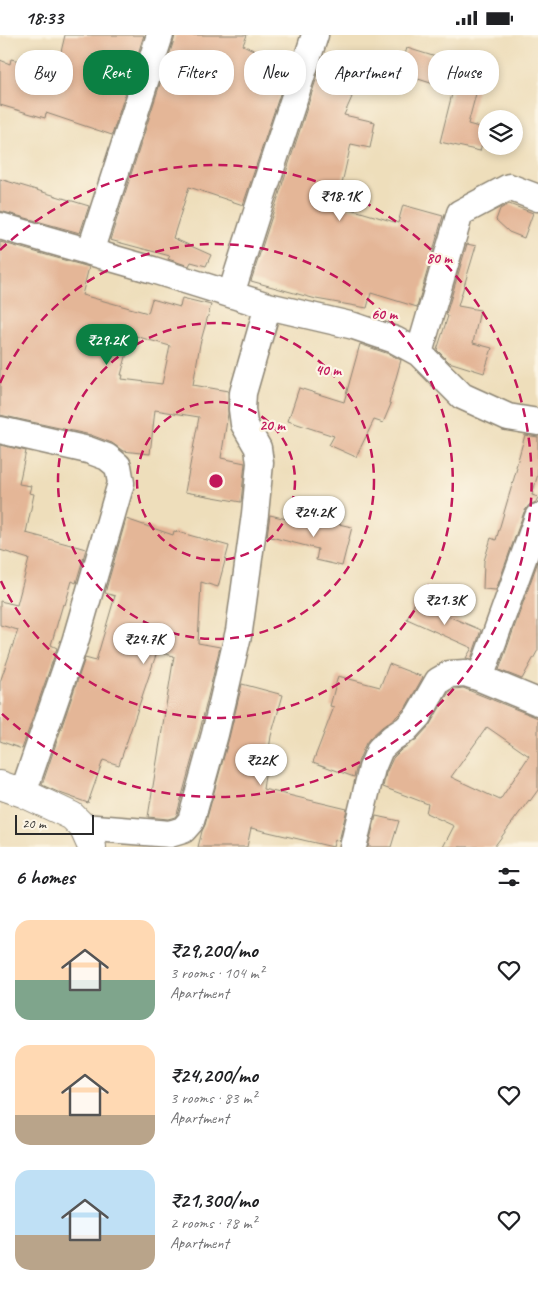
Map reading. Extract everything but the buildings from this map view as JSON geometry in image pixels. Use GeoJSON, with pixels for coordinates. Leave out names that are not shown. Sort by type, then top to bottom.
{"type":"FeatureCollection","features":[{"type":"Feature","properties":{"kind":"street"},"geometry":{"type":"LineString","coordinates":[[90,252],[160,35]]}},
{"type":"Feature","properties":{"kind":"street"},"geometry":{"type":"LineString","coordinates":[[231,294],[315,35]]}},
{"type":"Feature","properties":{"kind":"street"},"geometry":{"type":"LineString","coordinates":[[419,353],[460,213],[509,187],[538,198]]}},
{"type":"Feature","properties":{"kind":"street"},"geometry":{"type":"LineString","coordinates":[[0,226],[268,306],[354,326],[395,340],[419,353],[462,395],[508,417],[538,422]]}},
{"type":"Feature","properties":{"kind":"street"},"geometry":{"type":"LineString","coordinates":[[0,430],[88,450],[107,457],[118,466],[121,483],[76,641],[11,789],[72,816],[87,837],[170,834],[183,830],[191,821],[215,734],[239,631],[260,463],[258,448],[244,424],[242,409],[243,393],[268,306]]}},
{"type":"Feature","properties":{"kind":"street"},"geometry":{"type":"LineString","coordinates":[[480,678],[538,517]]}},
{"type":"Feature","properties":{"kind":"street"},"geometry":{"type":"LineString","coordinates":[[353,847],[372,768],[380,749],[406,729],[418,716],[438,681],[450,674],[465,673],[538,702]]}}]}
